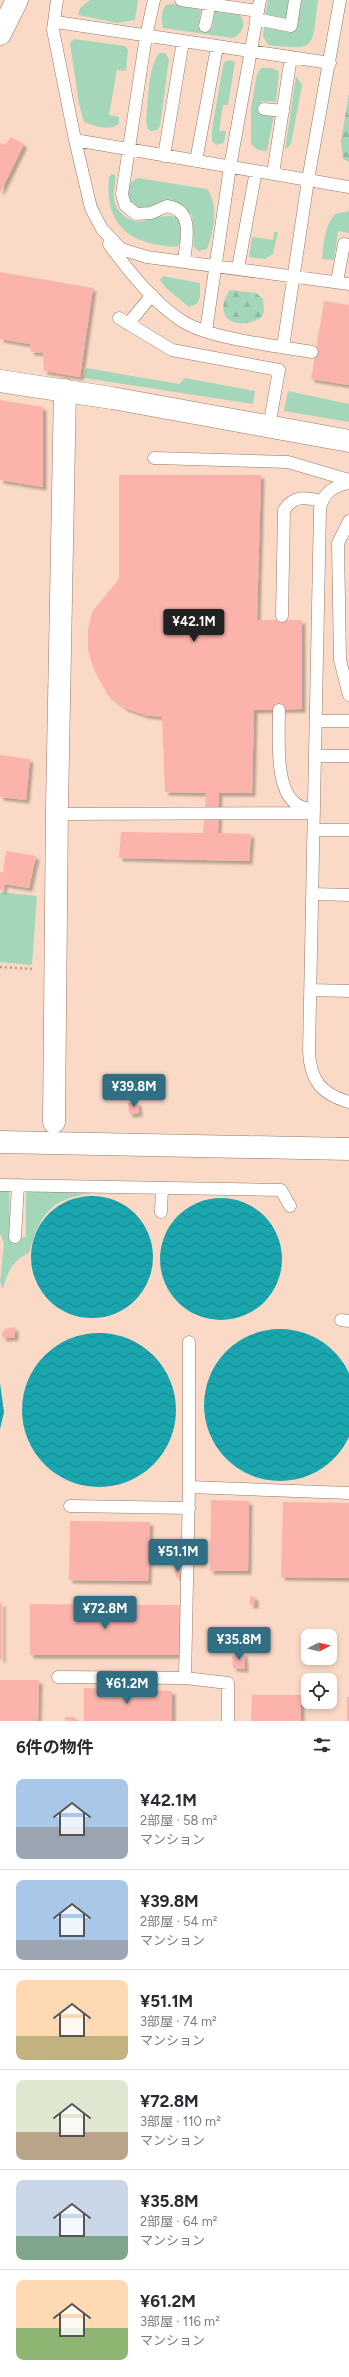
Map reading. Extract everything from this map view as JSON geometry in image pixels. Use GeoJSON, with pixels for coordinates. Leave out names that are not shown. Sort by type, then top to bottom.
{"type":"FeatureCollection","features":[{"type":"Feature","properties":{"kind":"street"},"geometry":{"type":"LineString","coordinates":[[0,34],[17,0]]}},
{"type":"Feature","properties":{"kind":"street"},"geometry":{"type":"LineString","coordinates":[[0,381],[65,390],[349,441]]}},
{"type":"Feature","properties":{"kind":"street"},"geometry":{"type":"LineString","coordinates":[[54,1122],[57,814],[65,390]]}},
{"type":"Feature","properties":{"kind":"street"},"geometry":{"type":"LineString","coordinates":[[0,1142],[349,1149]]}},
{"type":"Feature","properties":{"kind":"lane"},"geometry":{"type":"LineString","coordinates":[[57,0],[55,26],[74,140],[91,208],[124,265],[152,295],[183,322],[206,331],[234,338],[312,352]]}},
{"type":"Feature","properties":{"kind":"lane"},"geometry":{"type":"LineString","coordinates":[[55,26],[65,0]]}},
{"type":"Feature","properties":{"kind":"lane"},"geometry":{"type":"LineString","coordinates":[[154,0],[146,36],[122,188],[125,204],[132,211],[140,215],[167,206],[181,212],[185,217],[187,228],[184,262]]}},
{"type":"Feature","properties":{"kind":"lane"},"geometry":{"type":"LineString","coordinates":[[181,0],[258,10],[291,26],[295,0]]}},
{"type":"Feature","properties":{"kind":"lane"},"geometry":{"type":"LineString","coordinates":[[283,347],[308,180],[340,0]]}},
{"type":"Feature","properties":{"kind":"lane"},"geometry":{"type":"LineString","coordinates":[[205,26],[210,4]]}},
{"type":"Feature","properties":{"kind":"lane"},"geometry":{"type":"LineString","coordinates":[[206,331],[230,167],[258,10]]}},
{"type":"Feature","properties":{"kind":"lane"},"geometry":{"type":"LineString","coordinates":[[55,26],[146,36],[330,63]]}},
{"type":"Feature","properties":{"kind":"lane"},"geometry":{"type":"LineString","coordinates":[[164,156],[183,41]]}},
{"type":"Feature","properties":{"kind":"lane"},"geometry":{"type":"LineString","coordinates":[[196,161],[217,47]]}},
{"type":"Feature","properties":{"kind":"lane"},"geometry":{"type":"LineString","coordinates":[[273,174],[291,57]]}},
{"type":"Feature","properties":{"kind":"lane"},"geometry":{"type":"LineString","coordinates":[[264,109],[283,110]]}},
{"type":"Feature","properties":{"kind":"lane"},"geometry":{"type":"LineString","coordinates":[[74,140],[349,187]]}},
{"type":"Feature","properties":{"kind":"lane"},"geometry":{"type":"LineString","coordinates":[[238,268],[256,171]]}},
{"type":"Feature","properties":{"kind":"lane"},"geometry":{"type":"LineString","coordinates":[[102,229],[121,249],[147,257],[349,284]]}},
{"type":"Feature","properties":{"kind":"lane"},"geometry":{"type":"LineString","coordinates":[[337,282],[344,244],[349,245]]}},
{"type":"Feature","properties":{"kind":"lane"},"geometry":{"type":"LineString","coordinates":[[152,295],[123,321],[172,350],[279,370],[269,427]]}},
{"type":"Feature","properties":{"kind":"lane"},"geometry":{"type":"LineString","coordinates":[[154,458],[288,462],[349,482]]}},
{"type":"Feature","properties":{"kind":"lane"},"geometry":{"type":"LineString","coordinates":[[349,482],[332,489],[322,501],[320,510],[309,1065],[321,1088],[332,1097],[349,1102]]}},
{"type":"Feature","properties":{"kind":"lane"},"geometry":{"type":"LineString","coordinates":[[282,616],[284,510],[289,503],[298,498],[306,497],[322,501]]}},
{"type":"Feature","properties":{"kind":"lane"},"geometry":{"type":"LineString","coordinates":[[349,521],[338,543],[340,660],[349,695]]}},
{"type":"Feature","properties":{"kind":"lane"},"geometry":{"type":"LineString","coordinates":[[279,710],[278,744],[286,794],[293,802],[314,811]]}},
{"type":"Feature","properties":{"kind":"lane"},"geometry":{"type":"LineString","coordinates":[[316,721],[349,721]]}},
{"type":"Feature","properties":{"kind":"lane"},"geometry":{"type":"LineString","coordinates":[[315,756],[349,756]]}},
{"type":"Feature","properties":{"kind":"lane"},"geometry":{"type":"LineString","coordinates":[[57,814],[314,811]]}},
{"type":"Feature","properties":{"kind":"lane"},"geometry":{"type":"LineString","coordinates":[[314,830],[349,830]]}},
{"type":"Feature","properties":{"kind":"lane"},"geometry":{"type":"LineString","coordinates":[[313,894],[349,895]]}},
{"type":"Feature","properties":{"kind":"lane"},"geometry":{"type":"LineString","coordinates":[[311,990],[349,991]]}},
{"type":"Feature","properties":{"kind":"lane"},"geometry":{"type":"LineString","coordinates":[[0,1185],[281,1190],[290,1206]]}},
{"type":"Feature","properties":{"kind":"lane"},"geometry":{"type":"LineString","coordinates":[[15,1237],[18,1185]]}},
{"type":"Feature","properties":{"kind":"lane"},"geometry":{"type":"LineString","coordinates":[[161,1212],[162,1188]]}},
{"type":"Feature","properties":{"kind":"lane"},"geometry":{"type":"LineString","coordinates":[[185,1678],[189,1508],[189,1342]]}},
{"type":"Feature","properties":{"kind":"lane"},"geometry":{"type":"LineString","coordinates":[[189,1487],[349,1493]]}},
{"type":"Feature","properties":{"kind":"lane"},"geometry":{"type":"LineString","coordinates":[[70,1506],[189,1508]]}},
{"type":"Feature","properties":{"kind":"lane"},"geometry":{"type":"LineString","coordinates":[[58,1677],[185,1678],[228,1683],[228,1721]]}},
{"type":"Feature","properties":{"kind":"path"},"geometry":{"type":"LineString","coordinates":[[0,967],[55,971]]}},
{"type":"Feature","properties":{"kind":"green space"},"geometry":{"type":"Polygon","coordinates":[[[90,0],[138,0],[135,20],[117,23],[78,15],[80,8],[90,0]]]}},
{"type":"Feature","properties":{"kind":"green space"},"geometry":{"type":"Polygon","coordinates":[[[268,0],[292,0],[288,19],[285,21],[265,15],[268,0]]]}},
{"type":"Feature","properties":{"kind":"green space"},"geometry":{"type":"Polygon","coordinates":[[[297,0],[318,0],[313,37],[310,43],[304,46],[296,47],[268,45],[263,36],[264,27],[292,29],[297,0]]]}},
{"type":"Feature","properties":{"kind":"green space"},"geometry":{"type":"Polygon","coordinates":[[[173,4],[201,10],[198,27],[212,29],[215,12],[240,15],[243,22],[241,31],[233,38],[163,28],[163,10],[166,5],[173,4]]]}},
{"type":"Feature","properties":{"kind":"green space"},"geometry":{"type":"Polygon","coordinates":[[[74,39],[125,46],[128,50],[126,71],[117,70],[109,115],[119,117],[119,123],[115,126],[107,128],[84,122],[79,104],[70,43],[74,39]]]}},
{"type":"Feature","properties":{"kind":"green space"},"geometry":{"type":"Polygon","coordinates":[[[160,53],[165,53],[169,59],[160,126],[157,130],[151,131],[148,129],[146,121],[149,84],[153,66],[160,53]]]}},
{"type":"Feature","properties":{"kind":"green space"},"geometry":{"type":"Polygon","coordinates":[[[230,60],[235,62],[228,105],[223,105],[219,131],[226,131],[224,143],[216,145],[212,141],[212,130],[224,62],[230,60]]]}},
{"type":"Feature","properties":{"kind":"green space"},"geometry":{"type":"Polygon","coordinates":[[[261,68],[271,68],[279,71],[276,102],[261,101],[260,113],[274,115],[267,151],[258,150],[251,144],[251,108],[257,74],[261,68]]]}},
{"type":"Feature","properties":{"kind":"green space"},"geometry":{"type":"Polygon","coordinates":[[[296,76],[302,85],[291,144],[285,150],[296,76]]]}},
{"type":"Feature","properties":{"kind":"green space"},"geometry":{"type":"Polygon","coordinates":[[[349,93],[349,162],[343,159],[341,141],[349,93]]]}},
{"type":"Feature","properties":{"kind":"green space"},"geometry":{"type":"Polygon","coordinates":[[[112,174],[115,175],[114,197],[116,207],[127,218],[137,222],[162,216],[169,216],[175,217],[179,220],[183,229],[183,234],[177,247],[146,242],[134,237],[124,230],[116,221],[111,209],[109,177],[112,174]]]}},
{"type":"Feature","properties":{"kind":"green space"},"geometry":{"type":"Polygon","coordinates":[[[138,178],[207,189],[213,202],[214,218],[212,234],[207,249],[198,251],[194,247],[192,215],[177,202],[136,209],[127,198],[127,194],[130,184],[138,178]]]}},
{"type":"Feature","properties":{"kind":"green space"},"geometry":{"type":"Polygon","coordinates":[[[349,211],[349,233],[338,231],[334,260],[322,259],[325,235],[331,219],[335,214],[349,211]]]}},
{"type":"Feature","properties":{"kind":"green space"},"geometry":{"type":"Polygon","coordinates":[[[274,232],[278,232],[273,254],[265,259],[249,257],[252,237],[273,240],[274,232]]]}},
{"type":"Feature","properties":{"kind":"green space"},"geometry":{"type":"Polygon","coordinates":[[[163,276],[200,283],[200,297],[197,304],[189,307],[167,289],[160,280],[163,276]]]}},
{"type":"Feature","properties":{"kind":"green space"},"geometry":{"type":"Polygon","coordinates":[[[230,290],[256,293],[263,299],[264,312],[261,318],[252,322],[243,323],[235,323],[229,320],[225,315],[223,308],[230,290]]]}},
{"type":"Feature","properties":{"kind":"green space"},"geometry":{"type":"Polygon","coordinates":[[[86,368],[179,384],[185,378],[255,391],[253,404],[84,378],[86,368]]]}},
{"type":"Feature","properties":{"kind":"green space"},"geometry":{"type":"Polygon","coordinates":[[[288,391],[349,404],[349,422],[284,411],[288,391]]]}},
{"type":"Feature","properties":{"kind":"green space"},"geometry":{"type":"Polygon","coordinates":[[[0,892],[37,896],[32,965],[0,962],[0,892]]]}},
{"type":"Feature","properties":{"kind":"green space"},"geometry":{"type":"Polygon","coordinates":[[[0,1190],[9,1190],[10,1239],[26,1237],[26,1192],[100,1192],[84,1194],[71,1198],[60,1202],[52,1208],[39,1225],[29,1253],[19,1259],[12,1267],[6,1277],[3,1289],[0,1282],[4,1244],[0,1233],[0,1190]]]}},
{"type":"Feature","properties":{"kind":"water"},"geometry":{"type":"Polygon","coordinates":[[[92,1196],[104,1197],[115,1201],[135,1214],[148,1234],[152,1245],[152,1269],[148,1280],[135,1300],[115,1313],[104,1317],[92,1318],[80,1317],[69,1313],[49,1300],[36,1280],[32,1269],[31,1257],[32,1245],[36,1234],[49,1214],[69,1201],[80,1197],[92,1196]]]}},
{"type":"Feature","properties":{"kind":"water"},"geometry":{"type":"Polygon","coordinates":[[[221,1198],[233,1199],[244,1203],[264,1216],[277,1236],[281,1247],[281,1271],[277,1282],[264,1302],[244,1315],[233,1319],[221,1320],[209,1319],[198,1315],[178,1302],[165,1282],[161,1271],[160,1259],[161,1247],[165,1236],[178,1216],[198,1203],[209,1199],[221,1198]]]}},
{"type":"Feature","properties":{"kind":"water"},"geometry":{"type":"Polygon","coordinates":[[[280,1329],[309,1335],[316,1338],[334,1351],[347,1369],[350,1376],[350,1434],[347,1441],[334,1459],[316,1472],[295,1479],[280,1481],[251,1475],[244,1472],[226,1459],[213,1441],[206,1420],[204,1405],[210,1376],[213,1369],[226,1351],[244,1338],[265,1331],[280,1329]]]}},
{"type":"Feature","properties":{"kind":"water"},"geometry":{"type":"Polygon","coordinates":[[[99,1333],[114,1335],[135,1342],[142,1346],[158,1361],[163,1367],[170,1381],[176,1410],[174,1425],[167,1446],[163,1453],[148,1469],[142,1474],[128,1481],[99,1487],[84,1485],[63,1478],[56,1474],[40,1459],[35,1453],[28,1439],[22,1410],[24,1395],[31,1374],[35,1367],[50,1351],[56,1346],[70,1339],[99,1333]]]}},
{"type":"Feature","properties":{"kind":"water"},"geometry":{"type":"Polygon","coordinates":[[[0,1383],[4,1412],[0,1429],[0,1383]]]}},
{"type":"Feature","properties":{"kind":"building"},"geometry":{"type":"Polygon","coordinates":[[[11,137],[24,144],[0,193],[0,143],[5,145],[11,137]]]}},
{"type":"Feature","properties":{"kind":"building"},"geometry":{"type":"Polygon","coordinates":[[[0,272],[93,288],[80,377],[44,371],[43,353],[31,352],[30,344],[0,339],[0,272]]]}},
{"type":"Feature","properties":{"kind":"building"},"geometry":{"type":"Polygon","coordinates":[[[324,301],[349,305],[349,385],[311,379],[324,301]]]}},
{"type":"Feature","properties":{"kind":"building"},"geometry":{"type":"Polygon","coordinates":[[[0,400],[43,407],[43,487],[0,480],[0,400]]]}},
{"type":"Feature","properties":{"kind":"building"},"geometry":{"type":"Polygon","coordinates":[[[119,475],[261,475],[257,620],[302,620],[302,709],[254,710],[252,793],[219,793],[218,833],[251,834],[249,861],[119,858],[121,832],[203,833],[206,793],[165,792],[162,717],[145,715],[125,708],[108,695],[95,672],[88,651],[88,630],[92,612],[119,579],[119,475]]]}},
{"type":"Feature","properties":{"kind":"building"},"geometry":{"type":"Polygon","coordinates":[[[0,755],[30,759],[26,800],[0,797],[0,755]]]}},
{"type":"Feature","properties":{"kind":"building"},"geometry":{"type":"Polygon","coordinates":[[[6,851],[36,856],[29,888],[4,884],[3,890],[0,890],[0,872],[3,873],[6,851]]]}},
{"type":"Feature","properties":{"kind":"building"},"geometry":{"type":"Polygon","coordinates":[[[138,1102],[139,1113],[129,1114],[128,1103],[138,1102]]]}},
{"type":"Feature","properties":{"kind":"building"},"geometry":{"type":"Polygon","coordinates":[[[15,1327],[15,1337],[3,1338],[2,1334],[5,1329],[15,1327]]]}},
{"type":"Feature","properties":{"kind":"building"},"geometry":{"type":"Polygon","coordinates":[[[211,1500],[249,1501],[248,1571],[210,1571],[211,1500]]]}},
{"type":"Feature","properties":{"kind":"building"},"geometry":{"type":"Polygon","coordinates":[[[283,1502],[349,1503],[349,1578],[281,1577],[283,1502]]]}},
{"type":"Feature","properties":{"kind":"building"},"geometry":{"type":"Polygon","coordinates":[[[70,1521],[150,1522],[148,1581],[69,1580],[70,1521]]]}},
{"type":"Feature","properties":{"kind":"building"},"geometry":{"type":"Polygon","coordinates":[[[179,1568],[180,1577],[176,1577],[175,1569],[179,1568]]]}},
{"type":"Feature","properties":{"kind":"building"},"geometry":{"type":"Polygon","coordinates":[[[250,1596],[255,1597],[255,1605],[250,1605],[250,1596]]]}},
{"type":"Feature","properties":{"kind":"building"},"geometry":{"type":"Polygon","coordinates":[[[0,1603],[2,1603],[2,1659],[0,1659],[0,1603]]]}},
{"type":"Feature","properties":{"kind":"building"},"geometry":{"type":"Polygon","coordinates":[[[30,1604],[180,1605],[180,1655],[30,1655],[30,1604]]]}},
{"type":"Feature","properties":{"kind":"building"},"geometry":{"type":"Polygon","coordinates":[[[244,1653],[245,1669],[233,1668],[232,1656],[244,1653]]]}},
{"type":"Feature","properties":{"kind":"building"},"geometry":{"type":"Polygon","coordinates":[[[0,1680],[39,1680],[38,1721],[0,1721],[0,1680]]]}},
{"type":"Feature","properties":{"kind":"building"},"geometry":{"type":"Polygon","coordinates":[[[84,1688],[172,1691],[172,1721],[84,1721],[84,1688]]]}},
{"type":"Feature","properties":{"kind":"building"},"geometry":{"type":"Polygon","coordinates":[[[252,1695],[301,1695],[301,1721],[251,1721],[252,1695]]]}},
{"type":"Feature","properties":{"kind":"building"},"geometry":{"type":"Polygon","coordinates":[[[347,1697],[349,1697],[349,1721],[347,1721],[347,1697]]]}},
{"type":"Feature","properties":{"kind":"building"},"geometry":{"type":"Polygon","coordinates":[[[65,1717],[75,1717],[75,1721],[65,1721],[65,1717]]]}}]}
